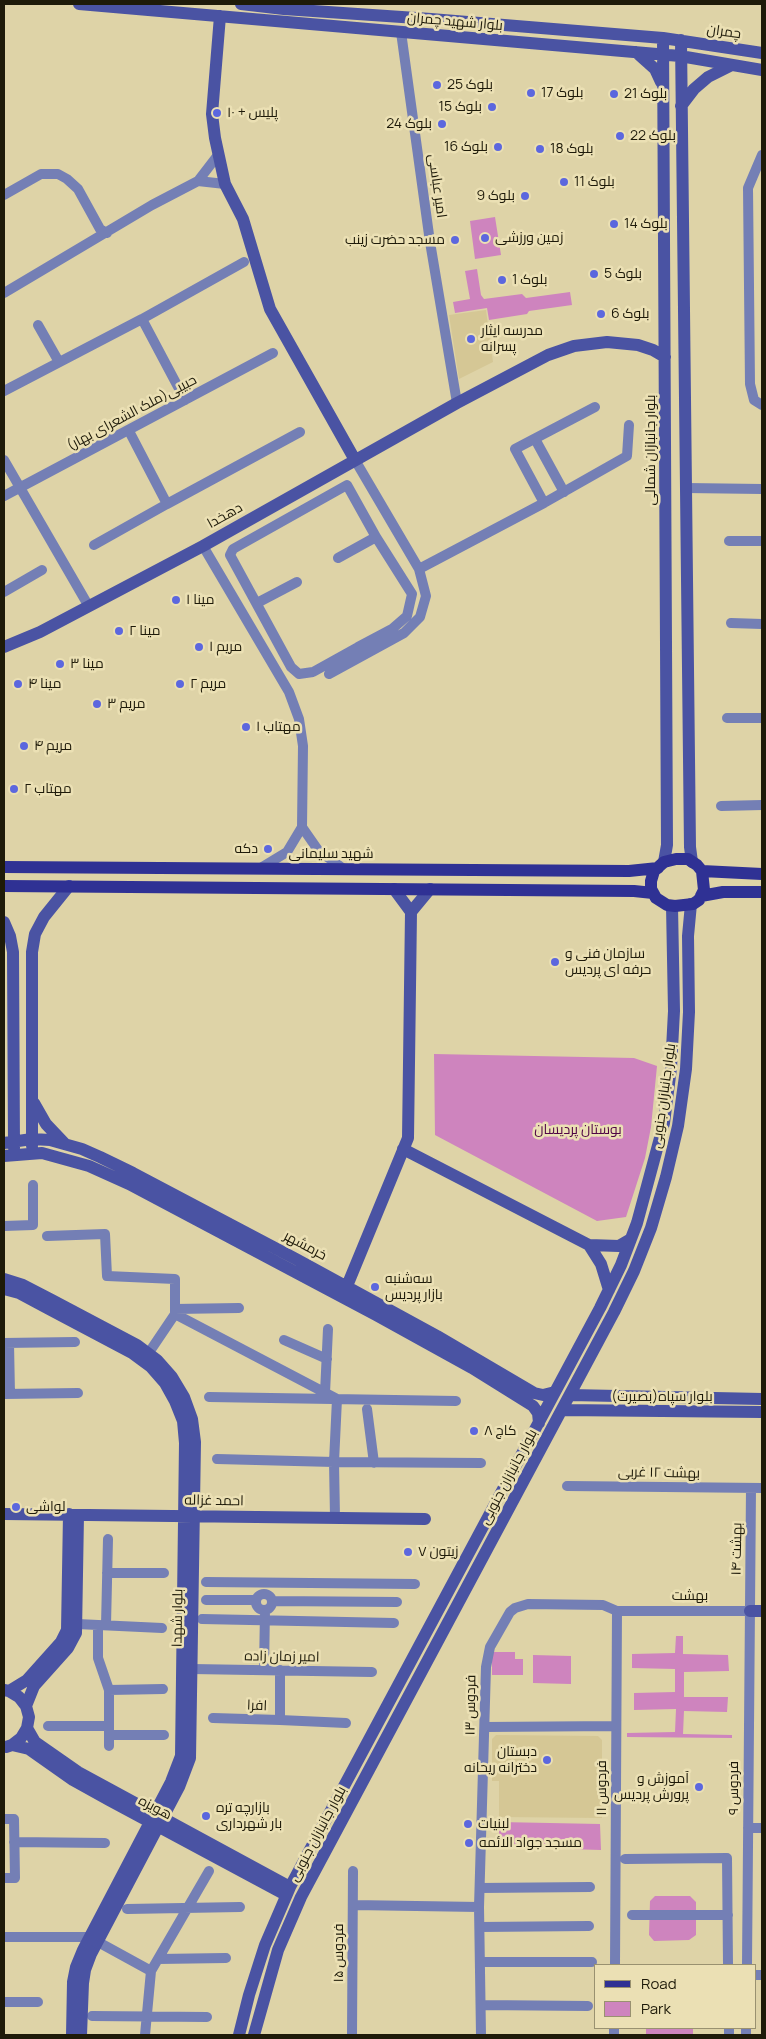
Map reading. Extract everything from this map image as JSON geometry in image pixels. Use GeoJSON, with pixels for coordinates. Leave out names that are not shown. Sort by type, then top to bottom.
{"type":"FeatureCollection","features":[{"type":"Feature","properties":{"kind":"main road","name":"بلوار شهید چمران"},"geometry":{"type":"LineString","coordinates":[[79,4],[662,54],[762,70]]}},
{"type":"Feature","properties":{"kind":"main road","name":"بلوار شهید چمران"},"geometry":{"type":"LineString","coordinates":[[241,4],[681,40]]}},
{"type":"Feature","properties":{"kind":"main road"},"geometry":{"type":"LineString","coordinates":[[220,16],[212,114],[224,184],[243,219],[270,309],[355,460]]}},
{"type":"Feature","properties":{"kind":"main road"},"geometry":{"type":"LineString","coordinates":[[401,32],[416,19]]}},
{"type":"Feature","properties":{"kind":"main road","name":"بلوار جانبازان شمالی"},"geometry":{"type":"LineString","coordinates":[[661,865],[667,845],[663,38]]}},
{"type":"Feature","properties":{"kind":"main road"},"geometry":{"type":"LineString","coordinates":[[681,40],[690,847],[692,862]]}},
{"type":"Feature","properties":{"kind":"main road","name":"چمران"},"geometry":{"type":"LineString","coordinates":[[681,40],[762,52]]}},
{"type":"Feature","properties":{"kind":"main road"},"geometry":{"type":"LineString","coordinates":[[636,52],[655,69],[663,88]]}},
{"type":"Feature","properties":{"kind":"main road"},"geometry":{"type":"LineString","coordinates":[[681,106],[694,89],[708,77],[732,65]]}},
{"type":"Feature","properties":{"kind":"main road","name":"دهخدا"},"geometry":{"type":"LineString","coordinates":[[4,647],[40,632],[203,546],[530,363],[574,346],[600,343],[626,344],[654,350],[666,357]]}},
{"type":"Feature","properties":{"kind":"main road"},"geometry":{"type":"LineString","coordinates":[[681,859],[692,862],[702,871],[704,887],[697,902],[672,906],[664,904],[653,893],[651,881],[653,874],[661,865],[681,859]]}},
{"type":"Feature","properties":{"kind":"main road","name":"شهید سلیمانی"},"geometry":{"type":"LineString","coordinates":[[4,867],[629,871],[661,865]]}},
{"type":"Feature","properties":{"kind":"main road"},"geometry":{"type":"LineString","coordinates":[[702,871],[762,874]]}},
{"type":"Feature","properties":{"kind":"main road"},"geometry":{"type":"LineString","coordinates":[[4,886],[634,891],[653,893]]}},
{"type":"Feature","properties":{"kind":"main road"},"geometry":{"type":"LineString","coordinates":[[32,1154],[32,952],[35,934],[44,917],[69,886]]}},
{"type":"Feature","properties":{"kind":"main road"},"geometry":{"type":"LineString","coordinates":[[347,1286],[408,1138],[411,912],[394,889]]}},
{"type":"Feature","properties":{"kind":"main road"},"geometry":{"type":"LineString","coordinates":[[411,912],[430,889]]}},
{"type":"Feature","properties":{"kind":"main road"},"geometry":{"type":"LineString","coordinates":[[701,896],[723,892],[762,892]]}},
{"type":"Feature","properties":{"kind":"main road","name":"بلوار جانبازان جنوبی"},"geometry":{"type":"LineString","coordinates":[[254,2035],[278,1950],[301,1897],[570,1395],[634,1271],[651,1228],[678,1126],[686,1069],[688,936],[691,904]]}},
{"type":"Feature","properties":{"kind":"main road","name":"بلوار جانبازان جنوبی"},"geometry":{"type":"LineString","coordinates":[[239,2035],[265,1945],[288,1891],[609,1290],[631,1239],[652,1174],[664,1123],[670,1077],[674,1011],[672,906]]}},
{"type":"Feature","properties":{"kind":"main road","name":"خرمشهر"},"geometry":{"type":"LineString","coordinates":[[4,922],[10,936],[13,952],[14,1091],[9,1155],[51,1155],[88,1166],[129,1184],[472,1368],[536,1400]]}},
{"type":"Feature","properties":{"kind":"main road"},"geometry":{"type":"LineString","coordinates":[[4,1110],[14,1091]]}},
{"type":"Feature","properties":{"kind":"main road"},"geometry":{"type":"LineString","coordinates":[[33,1102],[46,1124],[66,1144]]}},
{"type":"Feature","properties":{"kind":"main road","name":"خرمشهر"},"geometry":{"type":"LineString","coordinates":[[9,1142],[32,1139],[50,1140],[82,1149],[133,1172],[347,1286],[536,1400]]}},
{"type":"Feature","properties":{"kind":"main road"},"geometry":{"type":"LineString","coordinates":[[403,1149],[589,1245],[619,1246],[631,1239]]}},
{"type":"Feature","properties":{"kind":"main road"},"geometry":{"type":"LineString","coordinates":[[589,1245],[601,1264],[609,1290]]}},
{"type":"Feature","properties":{"kind":"main road","name":"بلوار شهدا"},"geometry":{"type":"LineString","coordinates":[[4,1279],[23,1285],[50,1304],[132,1353],[150,1367],[164,1383],[175,1401],[183,1421],[185,1443],[189,1516],[187,1669],[190,1758],[186,1771],[156,1820],[94,1939],[76,1967],[72,2035]]}},
{"type":"Feature","properties":{"kind":"main road","name":"بلوار شهدا"},"geometry":{"type":"LineString","coordinates":[[4,1289],[50,1304],[136,1345],[157,1360],[172,1377],[184,1397],[192,1419],[195,1442],[189,1516]]}},
{"type":"Feature","properties":{"kind":"main road"},"geometry":{"type":"LineString","coordinates":[[539,1423],[536,1400],[555,1392]]}},
{"type":"Feature","properties":{"kind":"main road","name":"بلوار سپاه(بصیرت)"},"geometry":{"type":"LineString","coordinates":[[570,1395],[762,1398]]}},
{"type":"Feature","properties":{"kind":"main road","name":"بلوار سپاه(بصیرت)"},"geometry":{"type":"LineString","coordinates":[[562,1410],[762,1412]]}},
{"type":"Feature","properties":{"kind":"main road","name":"احمد غزاله"},"geometry":{"type":"LineString","coordinates":[[4,1514],[424,1519]]}},
{"type":"Feature","properties":{"kind":"main road"},"geometry":{"type":"LineString","coordinates":[[26,1706],[34,1686],[73,1641],[77,1624],[73,1514]]}},
{"type":"Feature","properties":{"kind":"main road"},"geometry":{"type":"LineString","coordinates":[[6,1690],[27,1680],[61,1642],[67,1630],[73,1514]]}},
{"type":"Feature","properties":{"kind":"main road"},"geometry":{"type":"LineString","coordinates":[[6,1690],[19,1697],[26,1706],[29,1717],[27,1728],[21,1738],[8,1746]]}},
{"type":"Feature","properties":{"kind":"main road","name":"هویزه"},"geometry":{"type":"LineString","coordinates":[[27,1728],[35,1742],[78,1772],[156,1820]]}},
{"type":"Feature","properties":{"kind":"main road","name":"هویزه"},"geometry":{"type":"LineString","coordinates":[[8,1746],[30,1749],[73,1780],[156,1820],[288,1891]]}},
{"type":"Feature","properties":{"kind":"main road","name":"بلوار شهدا"},"geometry":{"type":"LineString","coordinates":[[81,2035],[83,1983],[94,1939]]}},
{"type":"Feature","properties":{"kind":"street","name":"امیر عباسی"},"geometry":{"type":"LineString","coordinates":[[401,32],[430,242],[457,403]]}},
{"type":"Feature","properties":{"kind":"street"},"geometry":{"type":"LineString","coordinates":[[4,293],[152,205],[198,180],[218,155]]}},
{"type":"Feature","properties":{"kind":"street"},"geometry":{"type":"LineString","coordinates":[[762,155],[748,188],[750,384],[754,400],[762,405]]}},
{"type":"Feature","properties":{"kind":"street"},"geometry":{"type":"LineString","coordinates":[[4,195],[41,174],[58,174],[68,179],[78,189],[100,229],[107,233]]}},
{"type":"Feature","properties":{"kind":"street"},"geometry":{"type":"LineString","coordinates":[[198,180],[224,184]]}},
{"type":"Feature","properties":{"kind":"street"},"geometry":{"type":"LineString","coordinates":[[4,391],[142,319],[244,262]]}},
{"type":"Feature","properties":{"kind":"street"},"geometry":{"type":"LineString","coordinates":[[142,319],[185,400]]}},
{"type":"Feature","properties":{"kind":"street"},"geometry":{"type":"LineString","coordinates":[[38,325],[59,362]]}},
{"type":"Feature","properties":{"kind":"street","name":"حبیبی(ملک الشعرای بهار)"},"geometry":{"type":"LineString","coordinates":[[4,496],[273,353]]}},
{"type":"Feature","properties":{"kind":"street"},"geometry":{"type":"LineString","coordinates":[[544,503],[515,449],[595,406]]}},
{"type":"Feature","properties":{"kind":"street"},"geometry":{"type":"LineString","coordinates":[[419,569],[628,456],[629,425]]}},
{"type":"Feature","properties":{"kind":"street"},"geometry":{"type":"LineString","coordinates":[[129,431],[166,504]]}},
{"type":"Feature","properties":{"kind":"street"},"geometry":{"type":"LineString","coordinates":[[94,545],[300,432]]}},
{"type":"Feature","properties":{"kind":"street"},"geometry":{"type":"LineString","coordinates":[[535,439],[564,492]]}},
{"type":"Feature","properties":{"kind":"street"},"geometry":{"type":"LineString","coordinates":[[4,460],[88,605]]}},
{"type":"Feature","properties":{"kind":"street"},"geometry":{"type":"LineString","coordinates":[[329,674],[360,652],[392,629],[407,616],[412,594],[376,537],[347,485],[241,544],[233,549],[230,555],[291,667],[299,674],[313,672],[360,652],[404,634],[420,617],[426,596],[419,569],[355,460]]}},
{"type":"Feature","properties":{"kind":"street"},"geometry":{"type":"LineString","coordinates":[[686,488],[762,489]]}},
{"type":"Feature","properties":{"kind":"street"},"geometry":{"type":"LineString","coordinates":[[338,558],[376,537]]}},
{"type":"Feature","properties":{"kind":"street"},"geometry":{"type":"LineString","coordinates":[[729,541],[762,541]]}},
{"type":"Feature","properties":{"kind":"street"},"geometry":{"type":"LineString","coordinates":[[203,546],[288,692],[299,719],[303,746],[302,827],[288,852],[259,869]]}},
{"type":"Feature","properties":{"kind":"street"},"geometry":{"type":"LineString","coordinates":[[4,592],[42,570]]}},
{"type":"Feature","properties":{"kind":"street"},"geometry":{"type":"LineString","coordinates":[[257,603],[297,582]]}},
{"type":"Feature","properties":{"kind":"street"},"geometry":{"type":"LineString","coordinates":[[731,623],[762,624]]}},
{"type":"Feature","properties":{"kind":"street"},"geometry":{"type":"LineString","coordinates":[[727,718],[762,718]]}},
{"type":"Feature","properties":{"kind":"street"},"geometry":{"type":"LineString","coordinates":[[721,806],[762,805]]}},
{"type":"Feature","properties":{"kind":"street"},"geometry":{"type":"LineString","coordinates":[[302,827],[318,850],[345,870]]}},
{"type":"Feature","properties":{"kind":"street"},"geometry":{"type":"LineString","coordinates":[[4,1226],[33,1225],[33,1185]]}},
{"type":"Feature","properties":{"kind":"street"},"geometry":{"type":"LineString","coordinates":[[47,1236],[105,1234],[107,1276],[175,1279],[175,1312],[148,1354]]}},
{"type":"Feature","properties":{"kind":"street"},"geometry":{"type":"LineString","coordinates":[[175,1312],[239,1308]]}},
{"type":"Feature","properties":{"kind":"street"},"geometry":{"type":"LineString","coordinates":[[175,1312],[337,1399]]}},
{"type":"Feature","properties":{"kind":"street"},"geometry":{"type":"LineString","coordinates":[[326,1393],[328,1329]]}},
{"type":"Feature","properties":{"kind":"street"},"geometry":{"type":"LineString","coordinates":[[284,1340],[327,1360]]}},
{"type":"Feature","properties":{"kind":"street"},"geometry":{"type":"LineString","coordinates":[[75,1342],[6,1343],[7,1394],[78,1393]]}},
{"type":"Feature","properties":{"kind":"street"},"geometry":{"type":"LineString","coordinates":[[209,1397],[456,1401]]}},
{"type":"Feature","properties":{"kind":"street"},"geometry":{"type":"LineString","coordinates":[[335,1517],[334,1462],[337,1399]]}},
{"type":"Feature","properties":{"kind":"street"},"geometry":{"type":"LineString","coordinates":[[367,1409],[374,1463]]}},
{"type":"Feature","properties":{"kind":"street"},"geometry":{"type":"LineString","coordinates":[[217,1459],[374,1463],[481,1463]]}},
{"type":"Feature","properties":{"kind":"street","name":"بهشت ۱۲ غربی"},"geometry":{"type":"LineString","coordinates":[[567,1486],[762,1488]]}},
{"type":"Feature","properties":{"kind":"street","name":"بهشت ۱۴"},"geometry":{"type":"LineString","coordinates":[[751,1488],[756,1611]]}},
{"type":"Feature","properties":{"kind":"street"},"geometry":{"type":"LineString","coordinates":[[108,1539],[107,1573],[98,1658],[109,1690],[109,1736]]}},
{"type":"Feature","properties":{"kind":"street"},"geometry":{"type":"LineString","coordinates":[[107,1573],[164,1573]]}},
{"type":"Feature","properties":{"kind":"street"},"geometry":{"type":"LineString","coordinates":[[206,1582],[262,1592],[269,1595],[272,1601],[265,1615],[264,1670]]}},
{"type":"Feature","properties":{"kind":"street"},"geometry":{"type":"LineString","coordinates":[[206,1600],[262,1592],[414,1584]]}},
{"type":"Feature","properties":{"kind":"street"},"geometry":{"type":"LineString","coordinates":[[262,1592],[258,1607],[265,1615]]}},
{"type":"Feature","properties":{"kind":"street"},"geometry":{"type":"LineString","coordinates":[[272,1601],[397,1602]]}},
{"type":"Feature","properties":{"kind":"street","name":"فردوس ۱۳"},"geometry":{"type":"LineString","coordinates":[[481,2035],[479,1907],[487,1656],[490,1647],[510,1612],[515,1608],[528,1604],[603,1605],[617,1611]]}},
{"type":"Feature","properties":{"kind":"street","name":"بهشت"},"geometry":{"type":"LineString","coordinates":[[617,1611],[756,1611]]}},
{"type":"Feature","properties":{"kind":"street","name":"فردوس ۱۱"},"geometry":{"type":"LineString","coordinates":[[615,1964],[617,1611]]}},
{"type":"Feature","properties":{"kind":"street","name":"فردوس ۹"},"geometry":{"type":"LineString","coordinates":[[746,1964],[748,1828],[756,1611]]}},
{"type":"Feature","properties":{"kind":"street"},"geometry":{"type":"LineString","coordinates":[[202,1619],[265,1615],[394,1622]]}},
{"type":"Feature","properties":{"kind":"street"},"geometry":{"type":"LineString","coordinates":[[77,1624],[162,1628]]}},
{"type":"Feature","properties":{"kind":"street","name":"امیر زمان زاده"},"geometry":{"type":"LineString","coordinates":[[187,1669],[372,1672]]}},
{"type":"Feature","properties":{"kind":"street","name":"افرا"},"geometry":{"type":"LineString","coordinates":[[213,1718],[280,1720],[280,1670]]}},
{"type":"Feature","properties":{"kind":"street"},"geometry":{"type":"LineString","coordinates":[[109,1690],[163,1689]]}},
{"type":"Feature","properties":{"kind":"street"},"geometry":{"type":"LineString","coordinates":[[280,1720],[346,1723]]}},
{"type":"Feature","properties":{"kind":"street"},"geometry":{"type":"LineString","coordinates":[[48,1726],[109,1736],[164,1735]]}},
{"type":"Feature","properties":{"kind":"street"},"geometry":{"type":"LineString","coordinates":[[485,1727],[616,1726]]}},
{"type":"Feature","properties":{"kind":"street"},"geometry":{"type":"LineString","coordinates":[[4,1819],[14,1819],[15,1878],[4,1878]]}},
{"type":"Feature","properties":{"kind":"street"},"geometry":{"type":"LineString","coordinates":[[748,1828],[762,1828]]}},
{"type":"Feature","properties":{"kind":"street"},"geometry":{"type":"LineString","coordinates":[[14,1842],[105,1843]]}},
{"type":"Feature","properties":{"kind":"street"},"geometry":{"type":"LineString","coordinates":[[625,1859],[727,1858],[728,1964]]}},
{"type":"Feature","properties":{"kind":"street"},"geometry":{"type":"LineString","coordinates":[[144,2035],[150,1971],[209,1871]]}},
{"type":"Feature","properties":{"kind":"street","name":"فردوس ۱۵"},"geometry":{"type":"LineString","coordinates":[[352,2035],[353,1871]]}},
{"type":"Feature","properties":{"kind":"street"},"geometry":{"type":"LineString","coordinates":[[480,1888],[590,1887]]}},
{"type":"Feature","properties":{"kind":"street"},"geometry":{"type":"LineString","coordinates":[[353,1905],[479,1907]]}},
{"type":"Feature","properties":{"kind":"street"},"geometry":{"type":"LineString","coordinates":[[126,1909],[240,1907]]}},
{"type":"Feature","properties":{"kind":"street"},"geometry":{"type":"LineString","coordinates":[[632,1915],[728,1915]]}},
{"type":"Feature","properties":{"kind":"street"},"geometry":{"type":"LineString","coordinates":[[480,1927],[589,1926]]}},
{"type":"Feature","properties":{"kind":"street"},"geometry":{"type":"LineString","coordinates":[[4,1937],[94,1939],[150,1971]]}},
{"type":"Feature","properties":{"kind":"street"},"geometry":{"type":"LineString","coordinates":[[158,1959],[226,1958]]}},
{"type":"Feature","properties":{"kind":"street"},"geometry":{"type":"LineString","coordinates":[[480,1962],[592,1962]]}},
{"type":"Feature","properties":{"kind":"street"},"geometry":{"type":"LineString","coordinates":[[4,2002],[38,2002]]}},
{"type":"Feature","properties":{"kind":"street"},"geometry":{"type":"LineString","coordinates":[[481,2005],[588,2006]]}},
{"type":"Feature","properties":{"kind":"street"},"geometry":{"type":"LineString","coordinates":[[92,2016],[207,2017]]}},
{"type":"Feature","properties":{"kind":"shaded area","name":"مدرسه ایثار پسرانه"},"geometry":{"type":"Polygon","coordinates":[[[486,310],[493,362],[459,379],[449,315],[486,310]]]}},
{"type":"Feature","properties":{"kind":"shaded area","name":"دبستان دخترانه ریحانه"},"geometry":{"type":"Polygon","coordinates":[[[496,1735],[598,1736],[602,1740],[602,1818],[499,1817],[499,1781],[492,1781],[492,1739],[496,1735]]]}},
{"type":"Feature","properties":{"kind":"green space","name":"زمین ورزشی"},"geometry":{"type":"Polygon","coordinates":[[[495,217],[501,255],[475,259],[470,221],[495,217]]]}},
{"type":"Feature","properties":{"kind":"green space"},"geometry":{"type":"Polygon","coordinates":[[[477,269],[481,295],[484,299],[522,294],[526,298],[570,292],[572,305],[529,311],[527,314],[489,320],[487,308],[455,313],[453,302],[470,299],[465,271],[477,269]]]}},
{"type":"Feature","properties":{"kind":"green space","name":"بوستان پردیسان"},"geometry":{"type":"Polygon","coordinates":[[[434,1054],[634,1058],[657,1066],[651,1127],[645,1158],[626,1217],[597,1221],[435,1135],[434,1054]]]}},
{"type":"Feature","properties":{"kind":"green space"},"geometry":{"type":"Polygon","coordinates":[[[676,1636],[683,1636],[683,1654],[728,1655],[729,1671],[684,1672],[684,1697],[728,1697],[727,1712],[684,1711],[683,1734],[732,1735],[732,1738],[627,1737],[627,1733],[675,1732],[676,1709],[634,1710],[634,1693],[675,1692],[675,1669],[632,1668],[632,1654],[675,1653],[676,1636]]]}},
{"type":"Feature","properties":{"kind":"green space"},"geometry":{"type":"Polygon","coordinates":[[[492,1652],[515,1652],[515,1659],[523,1659],[523,1675],[492,1675],[492,1652]]]}},
{"type":"Feature","properties":{"kind":"green space"},"geometry":{"type":"Polygon","coordinates":[[[533,1655],[571,1656],[571,1684],[533,1683],[533,1655]]]}},
{"type":"Feature","properties":{"kind":"green space"},"geometry":{"type":"Polygon","coordinates":[[[499,1822],[600,1824],[601,1850],[499,1847],[499,1822]]]}},
{"type":"Feature","properties":{"kind":"green space"},"geometry":{"type":"Polygon","coordinates":[[[655,1896],[690,1896],[696,1902],[696,1935],[689,1940],[654,1941],[649,1935],[650,1901],[655,1896]]]}},
{"type":"Feature","properties":{"kind":"green space"},"geometry":{"type":"Polygon","coordinates":[[[646,2029],[693,2029],[693,2035],[646,2035],[646,2029]]]}},
{"type":"Feature","properties":{"kind":"place","name":"بلوک 25"},"geometry":{"type":"Point","coordinates":[437,85]}},
{"type":"Feature","properties":{"kind":"place","name":"بلوک 17"},"geometry":{"type":"Point","coordinates":[531,93]}},
{"type":"Feature","properties":{"kind":"place","name":"بلوک 21"},"geometry":{"type":"Point","coordinates":[614,94]}},
{"type":"Feature","properties":{"kind":"place","name":"بلوک 15"},"geometry":{"type":"Point","coordinates":[492,107]}},
{"type":"Feature","properties":{"kind":"place","name":"پلیس + ۱۰"},"geometry":{"type":"Point","coordinates":[217,113]}},
{"type":"Feature","properties":{"kind":"place","name":"بلوک 24"},"geometry":{"type":"Point","coordinates":[442,124]}},
{"type":"Feature","properties":{"kind":"place","name":"بلوک 22"},"geometry":{"type":"Point","coordinates":[620,136]}},
{"type":"Feature","properties":{"kind":"place","name":"بلوک 16"},"geometry":{"type":"Point","coordinates":[498,147]}},
{"type":"Feature","properties":{"kind":"place","name":"بلوک 18"},"geometry":{"type":"Point","coordinates":[540,149]}},
{"type":"Feature","properties":{"kind":"place","name":"بلوک 11"},"geometry":{"type":"Point","coordinates":[564,182]}},
{"type":"Feature","properties":{"kind":"place","name":"بلوک 9"},"geometry":{"type":"Point","coordinates":[525,196]}},
{"type":"Feature","properties":{"kind":"place","name":"بلوک 14"},"geometry":{"type":"Point","coordinates":[614,224]}},
{"type":"Feature","properties":{"kind":"place","name":"زمین ورزشی"},"geometry":{"type":"Point","coordinates":[485,238]}},
{"type":"Feature","properties":{"kind":"place","name":"مسجد حضرت زینب"},"geometry":{"type":"Point","coordinates":[455,240]}},
{"type":"Feature","properties":{"kind":"place","name":"بلوک 5"},"geometry":{"type":"Point","coordinates":[594,274]}},
{"type":"Feature","properties":{"kind":"place","name":"بلوک 1"},"geometry":{"type":"Point","coordinates":[502,280]}},
{"type":"Feature","properties":{"kind":"place","name":"بلوک 6"},"geometry":{"type":"Point","coordinates":[601,314]}},
{"type":"Feature","properties":{"kind":"place","name":"مدرسه ایثار پسرانه"},"geometry":{"type":"Point","coordinates":[471,339]}},
{"type":"Feature","properties":{"kind":"place","name":"مینا ۱"},"geometry":{"type":"Point","coordinates":[176,600]}},
{"type":"Feature","properties":{"kind":"place","name":"مینا ۲"},"geometry":{"type":"Point","coordinates":[119,631]}},
{"type":"Feature","properties":{"kind":"place","name":"مریم ۱"},"geometry":{"type":"Point","coordinates":[199,647]}},
{"type":"Feature","properties":{"kind":"place","name":"مینا ۳"},"geometry":{"type":"Point","coordinates":[60,664]}},
{"type":"Feature","properties":{"kind":"place","name":"مینا ۴"},"geometry":{"type":"Point","coordinates":[18,684]}},
{"type":"Feature","properties":{"kind":"place","name":"مریم ۲"},"geometry":{"type":"Point","coordinates":[180,684]}},
{"type":"Feature","properties":{"kind":"place","name":"مریم ۳"},"geometry":{"type":"Point","coordinates":[97,704]}},
{"type":"Feature","properties":{"kind":"place","name":"مهتاب ۱"},"geometry":{"type":"Point","coordinates":[246,727]}},
{"type":"Feature","properties":{"kind":"place","name":"مریم ۴"},"geometry":{"type":"Point","coordinates":[24,746]}},
{"type":"Feature","properties":{"kind":"place","name":"مهتاب ۲"},"geometry":{"type":"Point","coordinates":[14,789]}},
{"type":"Feature","properties":{"kind":"place","name":"دکه"},"geometry":{"type":"Point","coordinates":[268,849]}},
{"type":"Feature","properties":{"kind":"place","name":"سازمان فنی و حرفه ای پردیس"},"geometry":{"type":"Point","coordinates":[555,962]}},
{"type":"Feature","properties":{"kind":"place","name":"سه‌شنبه بازار پردیس"},"geometry":{"type":"Point","coordinates":[375,1287]}},
{"type":"Feature","properties":{"kind":"place","name":"کاج ۸"},"geometry":{"type":"Point","coordinates":[474,1431]}},
{"type":"Feature","properties":{"kind":"place","name":"لواشی"},"geometry":{"type":"Point","coordinates":[16,1507]}},
{"type":"Feature","properties":{"kind":"place","name":"زیتون ۷"},"geometry":{"type":"Point","coordinates":[408,1552]}},
{"type":"Feature","properties":{"kind":"place","name":"دبستان دخترانه ریحانه"},"geometry":{"type":"Point","coordinates":[547,1760]}},
{"type":"Feature","properties":{"kind":"place","name":"آموزش و پرورش پردیس"},"geometry":{"type":"Point","coordinates":[699,1787]}},
{"type":"Feature","properties":{"kind":"place","name":"بازارچه تره بار شهرداری"},"geometry":{"type":"Point","coordinates":[206,1816]}},
{"type":"Feature","properties":{"kind":"place","name":"لبنیات"},"geometry":{"type":"Point","coordinates":[468,1824]}},
{"type":"Feature","properties":{"kind":"place","name":"مسجد جواد الائمه"},"geometry":{"type":"Point","coordinates":[469,1843]}}]}
